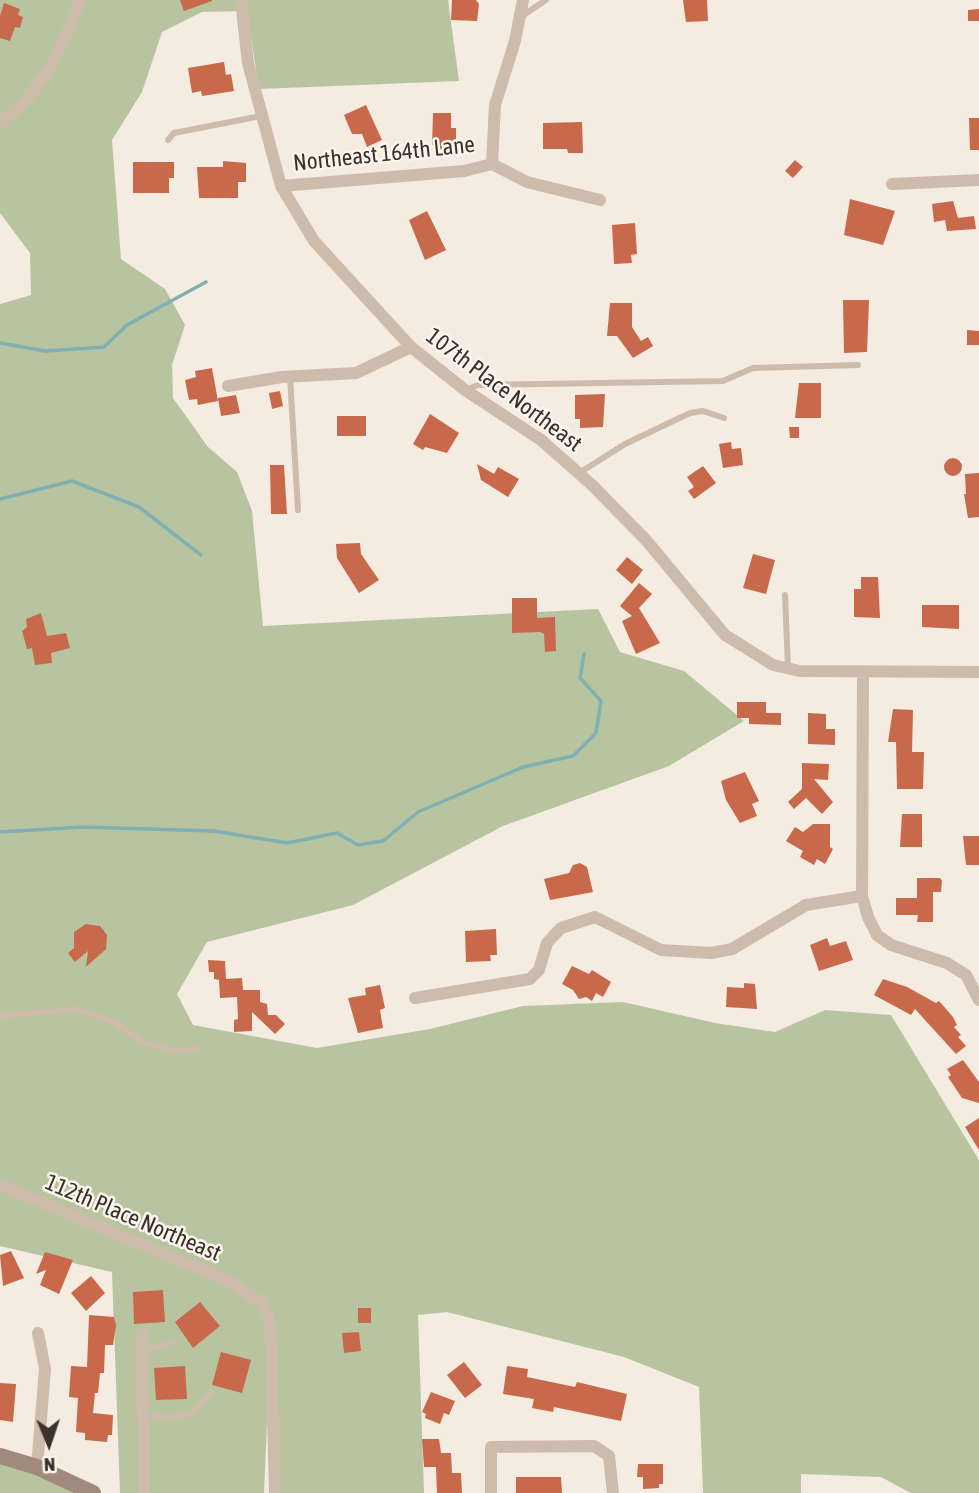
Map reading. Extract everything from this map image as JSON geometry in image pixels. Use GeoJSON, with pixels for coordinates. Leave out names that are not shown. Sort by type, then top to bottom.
{"type":"FeatureCollection","features":[{"type":"Feature","properties":{"kind":"main road"},"geometry":{"type":"LineString","coordinates":[[0,1456],[37,1468],[93,1493]]}},
{"type":"Feature","properties":{"kind":"street"},"geometry":{"type":"LineString","coordinates":[[0,123],[26,100],[52,65],[81,0]]}},
{"type":"Feature","properties":{"kind":"street","name":"107th Place Northeast"},"geometry":{"type":"LineString","coordinates":[[241,0],[248,63],[281,186],[314,242],[411,347],[465,390],[541,440],[579,473],[646,540],[725,635],[752,655],[788,668],[863,673],[979,672]]}},
{"type":"Feature","properties":{"kind":"street"},"geometry":{"type":"LineString","coordinates":[[523,0],[521,17],[495,105],[492,164],[527,182],[600,200]]}},
{"type":"Feature","properties":{"kind":"street","name":"Northeast 164th Lane"},"geometry":{"type":"LineString","coordinates":[[281,186],[464,171],[492,164]]}},
{"type":"Feature","properties":{"kind":"street"},"geometry":{"type":"LineString","coordinates":[[892,184],[979,180]]}},
{"type":"Feature","properties":{"kind":"street"},"geometry":{"type":"LineString","coordinates":[[228,386],[290,377],[356,373],[411,347]]}},
{"type":"Feature","properties":{"kind":"street"},"geometry":{"type":"LineString","coordinates":[[863,673],[862,896],[877,934],[891,945],[957,969],[966,975],[979,1000]]}},
{"type":"Feature","properties":{"kind":"street"},"geometry":{"type":"LineString","coordinates":[[415,998],[530,979],[539,970],[547,943],[561,928],[596,917],[661,950],[711,953],[732,949],[806,905],[862,896]]}},
{"type":"Feature","properties":{"kind":"street","name":"112th Place Northeast"},"geometry":{"type":"LineString","coordinates":[[0,1185],[231,1282],[262,1303],[269,1320],[275,1493]]}},
{"type":"Feature","properties":{"kind":"street"},"geometry":{"type":"LineString","coordinates":[[37,1468],[45,1369],[38,1333]]}},
{"type":"Feature","properties":{"kind":"street"},"geometry":{"type":"LineString","coordinates":[[142,1334],[144,1493]]}},
{"type":"Feature","properties":{"kind":"street"},"geometry":{"type":"LineString","coordinates":[[491,1493],[491,1447],[594,1446],[609,1456],[613,1493]]}},
{"type":"Feature","properties":{"kind":"lane"},"geometry":{"type":"LineString","coordinates":[[521,17],[546,0]]}},
{"type":"Feature","properties":{"kind":"lane"},"geometry":{"type":"LineString","coordinates":[[168,140],[174,133],[261,116]]}},
{"type":"Feature","properties":{"kind":"lane"},"geometry":{"type":"LineString","coordinates":[[465,390],[478,385],[723,381],[753,369],[858,365]]}},
{"type":"Feature","properties":{"kind":"lane"},"geometry":{"type":"LineString","coordinates":[[290,377],[298,510]]}},
{"type":"Feature","properties":{"kind":"lane"},"geometry":{"type":"LineString","coordinates":[[579,473],[625,444],[690,413],[703,411],[724,418]]}},
{"type":"Feature","properties":{"kind":"lane"},"geometry":{"type":"LineString","coordinates":[[785,595],[788,668]]}},
{"type":"Feature","properties":{"kind":"lane"},"geometry":{"type":"LineString","coordinates":[[0,1016],[78,1009],[114,1022],[143,1042],[173,1051],[197,1049]]}},
{"type":"Feature","properties":{"kind":"lane"},"geometry":{"type":"LineString","coordinates":[[141,1352],[172,1342]]}},
{"type":"Feature","properties":{"kind":"lane"},"geometry":{"type":"LineString","coordinates":[[144,1416],[177,1417],[192,1413],[211,1392]]}},
{"type":"Feature","properties":{"kind":"green space"},"geometry":{"type":"Polygon","coordinates":[[[0,0],[448,0],[459,81],[259,89],[247,11],[202,12],[162,32],[142,92],[112,140],[121,259],[165,289],[185,325],[172,365],[173,398],[208,447],[237,472],[252,511],[263,626],[598,609],[620,652],[684,671],[744,721],[669,766],[503,826],[353,905],[207,942],[177,994],[193,1025],[317,1048],[430,1029],[523,1006],[623,1002],[715,1023],[775,1032],[825,1010],[891,1015],[979,1160],[979,1493],[911,1493],[881,1477],[801,1474],[801,1493],[703,1493],[699,1387],[624,1357],[447,1312],[418,1315],[424,1493],[275,1493],[270,1354],[264,1493],[120,1493],[112,1272],[0,1246],[0,304],[31,295],[30,253],[0,213],[0,0]]]}},
{"type":"Feature","properties":{"kind":"green space"},"geometry":{"type":"Polygon","coordinates":[[[0,1456],[93,1493],[0,1493],[0,1456]]]}},
{"type":"Feature","properties":{"kind":"building"},"geometry":{"type":"Polygon","coordinates":[[[180,0],[212,0],[212,1],[184,11],[180,0]]]}},
{"type":"Feature","properties":{"kind":"building"},"geometry":{"type":"Polygon","coordinates":[[[452,0],[476,0],[479,4],[477,21],[451,20],[452,0]]]}},
{"type":"Feature","properties":{"kind":"building"},"geometry":{"type":"Polygon","coordinates":[[[683,0],[707,0],[708,21],[686,22],[683,0]]]}},
{"type":"Feature","properties":{"kind":"building"},"geometry":{"type":"Polygon","coordinates":[[[4,3],[20,9],[18,15],[23,17],[20,28],[15,27],[10,41],[0,38],[0,16],[4,3]]]}},
{"type":"Feature","properties":{"kind":"building"},"geometry":{"type":"Polygon","coordinates":[[[979,9],[979,21],[968,21],[968,10],[979,9]]]}},
{"type":"Feature","properties":{"kind":"building"},"geometry":{"type":"Polygon","coordinates":[[[224,62],[226,75],[231,74],[234,91],[202,96],[201,91],[192,93],[188,68],[224,62]]]}},
{"type":"Feature","properties":{"kind":"building"},"geometry":{"type":"Polygon","coordinates":[[[366,105],[382,140],[367,147],[362,134],[352,134],[344,115],[366,105]]]}},
{"type":"Feature","properties":{"kind":"building"},"geometry":{"type":"Polygon","coordinates":[[[433,113],[451,113],[451,128],[456,128],[456,150],[437,149],[437,145],[432,145],[433,113]]]}},
{"type":"Feature","properties":{"kind":"building"},"geometry":{"type":"Polygon","coordinates":[[[969,118],[979,118],[979,150],[970,150],[969,118]]]}},
{"type":"Feature","properties":{"kind":"building"},"geometry":{"type":"Polygon","coordinates":[[[582,122],[583,153],[568,153],[567,149],[543,149],[543,123],[582,122]]]}},
{"type":"Feature","properties":{"kind":"building"},"geometry":{"type":"Polygon","coordinates":[[[795,160],[803,167],[793,178],[785,171],[795,160]]]}},
{"type":"Feature","properties":{"kind":"building"},"geometry":{"type":"Polygon","coordinates":[[[223,161],[246,163],[246,182],[238,182],[238,198],[199,198],[197,167],[223,167],[223,161]]]}},
{"type":"Feature","properties":{"kind":"building"},"geometry":{"type":"Polygon","coordinates":[[[133,162],[174,162],[174,178],[169,178],[169,193],[133,193],[133,162]]]}},
{"type":"Feature","properties":{"kind":"building"},"geometry":{"type":"Polygon","coordinates":[[[850,199],[895,211],[883,245],[844,235],[850,199]]]}},
{"type":"Feature","properties":{"kind":"building"},"geometry":{"type":"Polygon","coordinates":[[[953,201],[958,218],[974,216],[976,229],[947,231],[945,220],[934,222],[932,204],[953,201]]]}},
{"type":"Feature","properties":{"kind":"building"},"geometry":{"type":"Polygon","coordinates":[[[427,211],[446,250],[425,260],[409,220],[427,211]]]}},
{"type":"Feature","properties":{"kind":"building"},"geometry":{"type":"Polygon","coordinates":[[[635,223],[637,254],[631,255],[632,263],[614,264],[612,225],[635,223]]]}},
{"type":"Feature","properties":{"kind":"building"},"geometry":{"type":"Polygon","coordinates":[[[843,300],[869,300],[867,352],[844,353],[843,300]]]}},
{"type":"Feature","properties":{"kind":"building"},"geometry":{"type":"Polygon","coordinates":[[[610,303],[632,303],[632,327],[641,341],[648,337],[653,346],[633,358],[617,336],[607,336],[610,303]]]}},
{"type":"Feature","properties":{"kind":"building"},"geometry":{"type":"Polygon","coordinates":[[[967,330],[979,331],[979,345],[967,345],[967,330]]]}},
{"type":"Feature","properties":{"kind":"building"},"geometry":{"type":"Polygon","coordinates":[[[212,368],[218,401],[198,405],[197,399],[189,400],[185,380],[196,377],[195,371],[212,368]]]}},
{"type":"Feature","properties":{"kind":"building"},"geometry":{"type":"Polygon","coordinates":[[[799,383],[821,383],[821,418],[795,418],[799,383]]]}},
{"type":"Feature","properties":{"kind":"building"},"geometry":{"type":"Polygon","coordinates":[[[280,391],[283,406],[272,409],[269,393],[280,391]]]}},
{"type":"Feature","properties":{"kind":"building"},"geometry":{"type":"Polygon","coordinates":[[[605,394],[603,427],[580,428],[580,419],[575,419],[575,395],[605,394]]]}},
{"type":"Feature","properties":{"kind":"building"},"geometry":{"type":"Polygon","coordinates":[[[236,395],[240,413],[221,416],[218,398],[236,395]]]}},
{"type":"Feature","properties":{"kind":"building"},"geometry":{"type":"Polygon","coordinates":[[[430,414],[459,433],[447,453],[425,447],[423,450],[413,444],[430,414]]]}},
{"type":"Feature","properties":{"kind":"building"},"geometry":{"type":"Polygon","coordinates":[[[337,416],[366,416],[366,436],[337,436],[337,416]]]}},
{"type":"Feature","properties":{"kind":"building"},"geometry":{"type":"Polygon","coordinates":[[[789,427],[799,427],[799,438],[790,438],[789,427]]]}},
{"type":"Feature","properties":{"kind":"building"},"geometry":{"type":"Polygon","coordinates":[[[731,442],[732,449],[741,448],[743,465],[723,468],[719,444],[731,442]]]}},
{"type":"Feature","properties":{"kind":"building"},"geometry":{"type":"Polygon","coordinates":[[[953,458],[959,461],[962,467],[959,473],[953,476],[947,473],[944,467],[947,461],[953,458]]]}},
{"type":"Feature","properties":{"kind":"building"},"geometry":{"type":"Polygon","coordinates":[[[477,464],[494,474],[498,467],[519,479],[508,497],[481,480],[477,464]]]}},
{"type":"Feature","properties":{"kind":"building"},"geometry":{"type":"Polygon","coordinates":[[[270,465],[284,465],[287,514],[271,514],[270,465]]]}},
{"type":"Feature","properties":{"kind":"building"},"geometry":{"type":"Polygon","coordinates":[[[703,466],[716,483],[694,499],[688,491],[694,487],[687,477],[703,466]]]}},
{"type":"Feature","properties":{"kind":"building"},"geometry":{"type":"Polygon","coordinates":[[[979,473],[979,517],[968,518],[964,494],[965,474],[979,473]]]}},
{"type":"Feature","properties":{"kind":"building"},"geometry":{"type":"Polygon","coordinates":[[[360,543],[361,554],[379,580],[359,593],[337,558],[336,544],[360,543]]]}},
{"type":"Feature","properties":{"kind":"building"},"geometry":{"type":"Polygon","coordinates":[[[753,554],[775,560],[766,594],[743,588],[753,554]]]}},
{"type":"Feature","properties":{"kind":"building"},"geometry":{"type":"Polygon","coordinates":[[[627,557],[643,570],[632,584],[616,570],[627,557]]]}},
{"type":"Feature","properties":{"kind":"building"},"geometry":{"type":"Polygon","coordinates":[[[861,577],[878,577],[880,618],[854,617],[854,589],[861,589],[861,577]]]}},
{"type":"Feature","properties":{"kind":"building"},"geometry":{"type":"Polygon","coordinates":[[[639,583],[652,594],[639,608],[660,643],[636,654],[622,621],[632,616],[620,606],[639,583]]]}},
{"type":"Feature","properties":{"kind":"building"},"geometry":{"type":"Polygon","coordinates":[[[512,598],[537,598],[537,618],[555,617],[556,651],[545,652],[544,634],[540,632],[512,633],[512,598]]]}},
{"type":"Feature","properties":{"kind":"building"},"geometry":{"type":"Polygon","coordinates":[[[922,605],[959,605],[959,629],[922,627],[922,605]]]}},
{"type":"Feature","properties":{"kind":"building"},"geometry":{"type":"Polygon","coordinates":[[[41,613],[47,636],[66,633],[70,648],[51,653],[52,663],[35,665],[32,648],[27,649],[22,631],[27,627],[26,619],[41,613]]]}},
{"type":"Feature","properties":{"kind":"building"},"geometry":{"type":"Polygon","coordinates":[[[737,702],[766,702],[766,713],[781,713],[781,725],[749,724],[749,718],[737,718],[737,702]]]}},
{"type":"Feature","properties":{"kind":"building"},"geometry":{"type":"Polygon","coordinates":[[[893,709],[913,710],[912,752],[924,752],[923,789],[897,789],[896,742],[888,742],[893,709]]]}},
{"type":"Feature","properties":{"kind":"building"},"geometry":{"type":"Polygon","coordinates":[[[808,713],[826,714],[826,729],[835,729],[835,745],[808,744],[808,713]]]}},
{"type":"Feature","properties":{"kind":"building"},"geometry":{"type":"Polygon","coordinates":[[[802,763],[829,764],[828,780],[814,779],[833,802],[822,814],[806,798],[794,809],[788,802],[802,789],[802,763]]]}},
{"type":"Feature","properties":{"kind":"building"},"geometry":{"type":"Polygon","coordinates":[[[745,772],[759,801],[752,804],[757,816],[740,823],[726,800],[721,781],[745,772]]]}},
{"type":"Feature","properties":{"kind":"building"},"geometry":{"type":"Polygon","coordinates":[[[902,814],[922,814],[922,847],[900,847],[902,814]]]}},
{"type":"Feature","properties":{"kind":"building"},"geometry":{"type":"Polygon","coordinates":[[[813,824],[830,824],[830,847],[833,849],[825,864],[817,859],[814,865],[800,857],[803,851],[786,841],[795,827],[803,832],[813,824]]]}},
{"type":"Feature","properties":{"kind":"building"},"geometry":{"type":"Polygon","coordinates":[[[963,836],[979,836],[979,865],[966,865],[963,836]]]}},
{"type":"Feature","properties":{"kind":"building"},"geometry":{"type":"Polygon","coordinates":[[[580,863],[587,867],[593,892],[550,900],[544,879],[569,873],[573,865],[580,863]]]}},
{"type":"Feature","properties":{"kind":"building"},"geometry":{"type":"Polygon","coordinates":[[[917,878],[940,878],[942,881],[941,892],[933,892],[933,922],[917,922],[918,915],[896,915],[896,898],[917,898],[917,878]]]}},
{"type":"Feature","properties":{"kind":"building"},"geometry":{"type":"Polygon","coordinates":[[[86,924],[100,926],[107,935],[106,949],[86,967],[88,951],[75,962],[68,953],[74,948],[74,932],[86,924]]]}},
{"type":"Feature","properties":{"kind":"building"},"geometry":{"type":"Polygon","coordinates":[[[496,929],[497,955],[490,955],[491,961],[466,962],[465,931],[496,929]]]}},
{"type":"Feature","properties":{"kind":"building"},"geometry":{"type":"Polygon","coordinates":[[[827,938],[830,946],[846,941],[853,960],[819,971],[810,945],[827,938]]]}},
{"type":"Feature","properties":{"kind":"building"},"geometry":{"type":"Polygon","coordinates":[[[208,960],[225,961],[226,979],[242,978],[243,990],[260,990],[260,1002],[267,1004],[268,1015],[276,1015],[285,1024],[275,1034],[252,1012],[252,1031],[234,1032],[234,1020],[238,1019],[237,997],[220,998],[219,980],[214,979],[214,972],[209,972],[208,960]]]}},
{"type":"Feature","properties":{"kind":"building"},"geometry":{"type":"Polygon","coordinates":[[[572,966],[589,974],[592,970],[611,982],[603,997],[596,993],[592,1001],[586,997],[579,999],[573,990],[562,984],[572,966]]]}},
{"type":"Feature","properties":{"kind":"building"},"geometry":{"type":"Polygon","coordinates":[[[883,979],[907,987],[936,1003],[939,1001],[953,1017],[957,1025],[954,1027],[961,1035],[958,1037],[966,1046],[956,1054],[915,1009],[911,1015],[874,995],[883,979]]]}},
{"type":"Feature","properties":{"kind":"building"},"geometry":{"type":"Polygon","coordinates":[[[744,983],[755,984],[757,1009],[726,1007],[727,987],[744,988],[744,983]]]}},
{"type":"Feature","properties":{"kind":"building"},"geometry":{"type":"Polygon","coordinates":[[[380,985],[385,1008],[380,1010],[383,1028],[358,1033],[348,998],[366,995],[365,988],[380,985]]]}},
{"type":"Feature","properties":{"kind":"building"},"geometry":{"type":"Polygon","coordinates":[[[963,1060],[979,1082],[979,1103],[962,1098],[948,1077],[951,1075],[947,1069],[963,1060]]]}},
{"type":"Feature","properties":{"kind":"building"},"geometry":{"type":"Polygon","coordinates":[[[979,1118],[979,1150],[965,1127],[979,1118]]]}},
{"type":"Feature","properties":{"kind":"building"},"geometry":{"type":"Polygon","coordinates":[[[11,1251],[24,1278],[3,1286],[0,1255],[11,1251]]]}},
{"type":"Feature","properties":{"kind":"building"},"geometry":{"type":"Polygon","coordinates":[[[45,1252],[73,1260],[59,1294],[40,1285],[46,1270],[36,1274],[45,1252]]]}},
{"type":"Feature","properties":{"kind":"building"},"geometry":{"type":"Polygon","coordinates":[[[91,1276],[105,1293],[86,1311],[71,1293],[91,1276]]]}},
{"type":"Feature","properties":{"kind":"building"},"geometry":{"type":"Polygon","coordinates":[[[163,1290],[165,1322],[134,1324],[133,1292],[163,1290]]]}},
{"type":"Feature","properties":{"kind":"building"},"geometry":{"type":"Polygon","coordinates":[[[200,1302],[220,1326],[193,1348],[175,1322],[200,1302]]]}},
{"type":"Feature","properties":{"kind":"building"},"geometry":{"type":"Polygon","coordinates":[[[358,1308],[371,1308],[371,1323],[358,1323],[358,1308]]]}},
{"type":"Feature","properties":{"kind":"building"},"geometry":{"type":"Polygon","coordinates":[[[89,1315],[114,1317],[116,1325],[113,1345],[105,1345],[104,1373],[100,1373],[93,1413],[113,1415],[112,1435],[108,1435],[107,1442],[85,1440],[85,1433],[76,1432],[78,1398],[69,1397],[71,1366],[87,1367],[89,1315]]]}},
{"type":"Feature","properties":{"kind":"building"},"geometry":{"type":"Polygon","coordinates":[[[359,1332],[361,1351],[344,1353],[342,1333],[359,1332]]]}},
{"type":"Feature","properties":{"kind":"building"},"geometry":{"type":"Polygon","coordinates":[[[221,1352],[251,1360],[242,1393],[212,1385],[221,1352]]]}},
{"type":"Feature","properties":{"kind":"building"},"geometry":{"type":"Polygon","coordinates":[[[464,1362],[482,1385],[465,1398],[447,1375],[464,1362]]]}},
{"type":"Feature","properties":{"kind":"building"},"geometry":{"type":"Polygon","coordinates":[[[185,1366],[187,1399],[156,1400],[154,1368],[185,1366]]]}},
{"type":"Feature","properties":{"kind":"building"},"geometry":{"type":"Polygon","coordinates":[[[507,1366],[528,1369],[527,1377],[575,1387],[577,1382],[627,1394],[621,1421],[554,1407],[553,1412],[532,1408],[534,1399],[503,1394],[507,1366]]]}},
{"type":"Feature","properties":{"kind":"building"},"geometry":{"type":"Polygon","coordinates":[[[0,1383],[16,1384],[13,1422],[0,1420],[0,1383]]]}},
{"type":"Feature","properties":{"kind":"building"},"geometry":{"type":"Polygon","coordinates":[[[431,1392],[455,1401],[449,1415],[444,1413],[440,1424],[425,1418],[426,1414],[422,1412],[431,1392]]]}},
{"type":"Feature","properties":{"kind":"building"},"geometry":{"type":"Polygon","coordinates":[[[422,1439],[439,1439],[441,1453],[451,1453],[452,1473],[461,1473],[462,1493],[437,1493],[436,1467],[424,1467],[422,1439]]]}},
{"type":"Feature","properties":{"kind":"building"},"geometry":{"type":"Polygon","coordinates":[[[638,1464],[663,1464],[663,1484],[659,1484],[659,1488],[643,1489],[643,1477],[637,1477],[638,1464]]]}},
{"type":"Feature","properties":{"kind":"building"},"geometry":{"type":"Polygon","coordinates":[[[516,1477],[561,1477],[562,1493],[516,1493],[516,1477]]]}},
{"type":"Feature","properties":{"kind":"waterway"},"geometry":{"type":"LineString","coordinates":[[0,343],[45,351],[104,347],[127,325],[206,282]]}},
{"type":"Feature","properties":{"kind":"waterway"},"geometry":{"type":"LineString","coordinates":[[0,499],[72,481],[139,507],[201,555]]}},
{"type":"Feature","properties":{"kind":"waterway"},"geometry":{"type":"LineString","coordinates":[[0,832],[82,827],[214,831],[287,843],[337,833],[358,845],[383,841],[418,812],[523,767],[573,756],[596,733],[601,701],[580,678],[584,654]]}}]}
